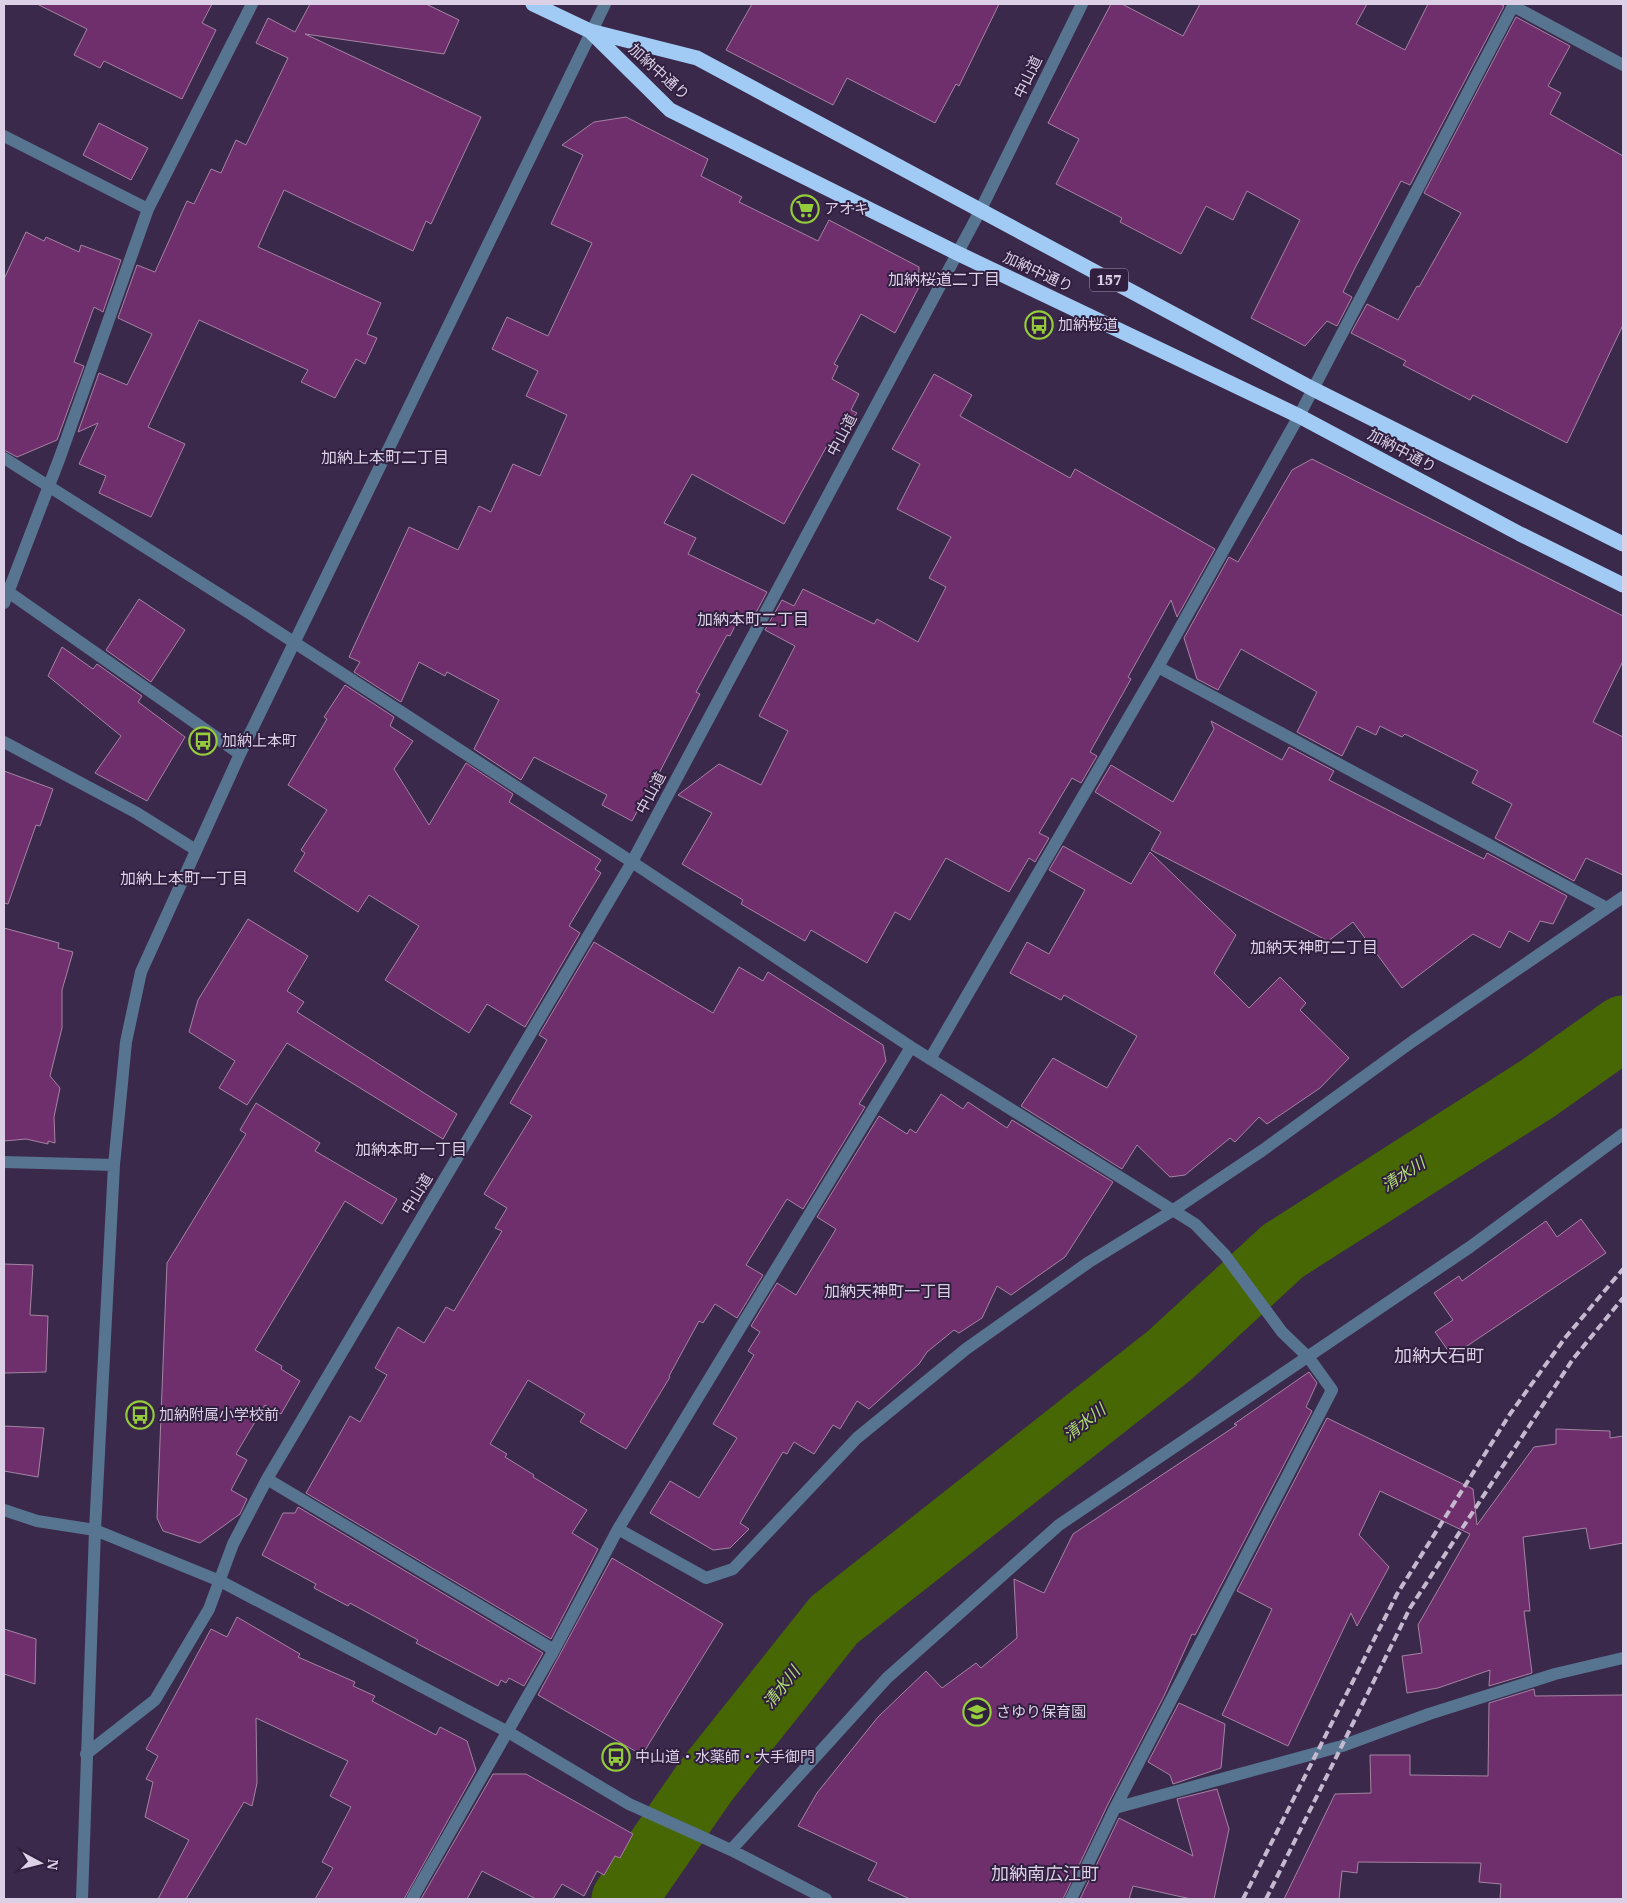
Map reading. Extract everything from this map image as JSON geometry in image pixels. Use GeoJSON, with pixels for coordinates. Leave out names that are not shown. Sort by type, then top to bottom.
{"type":"FeatureCollection","features":[{"type":"Feature","properties":{"kind":"highway","name":"加納中通り"},"geometry":{"type":"LineString","coordinates":[[534,4],[590,31],[698,58],[1313,389],[1623,544]]}},
{"type":"Feature","properties":{"kind":"highway","name":"加納中通り"},"geometry":{"type":"LineString","coordinates":[[590,31],[670,110],[957,253],[1300,416],[1520,534],[1623,585]]}},
{"type":"Feature","properties":{"kind":"street"},"geometry":{"type":"LineString","coordinates":[[240,754],[5,595],[49,486],[148,209],[252,4]]}},
{"type":"Feature","properties":{"kind":"street"},"geometry":{"type":"LineString","coordinates":[[82,1899],[95,1530],[114,1165],[126,1042],[142,972],[240,754],[590,31],[605,4]]}},
{"type":"Feature","properties":{"kind":"street","name":"中山道"},"geometry":{"type":"LineString","coordinates":[[86,1754],[155,1700],[209,1609],[233,1544],[267,1479],[632,862],[980,211],[1082,4]]}},
{"type":"Feature","properties":{"kind":"street"},"geometry":{"type":"LineString","coordinates":[[930,1059],[1158,667],[1300,416],[1514,5],[1623,65]]}},
{"type":"Feature","properties":{"kind":"street"},"geometry":{"type":"LineString","coordinates":[[4,136],[148,209]]}},
{"type":"Feature","properties":{"kind":"street"},"geometry":{"type":"LineString","coordinates":[[4,458],[632,862],[911,1047],[1195,1224],[1225,1256],[1282,1332],[1309,1358],[1332,1390],[1115,1808],[1071,1899]]}},
{"type":"Feature","properties":{"kind":"street"},"geometry":{"type":"LineString","coordinates":[[1158,667],[1607,908]]}},
{"type":"Feature","properties":{"kind":"street"},"geometry":{"type":"LineString","coordinates":[[4,742],[137,813],[196,850]]}},
{"type":"Feature","properties":{"kind":"street"},"geometry":{"type":"LineString","coordinates":[[618,1529],[706,1578],[733,1569],[857,1438],[966,1350],[1089,1262],[1172,1211],[1263,1150],[1413,1041],[1623,898]]}},
{"type":"Feature","properties":{"kind":"street"},"geometry":{"type":"LineString","coordinates":[[412,1899],[554,1650],[618,1529],[911,1047]]}},
{"type":"Feature","properties":{"kind":"street"},"geometry":{"type":"LineString","coordinates":[[731,1850],[887,1678],[1059,1525],[1309,1358],[1470,1247],[1623,1134]]}},
{"type":"Feature","properties":{"kind":"street"},"geometry":{"type":"LineString","coordinates":[[4,1162],[114,1165]]}},
{"type":"Feature","properties":{"kind":"street"},"geometry":{"type":"LineString","coordinates":[[267,1479],[554,1650]]}},
{"type":"Feature","properties":{"kind":"street"},"geometry":{"type":"LineString","coordinates":[[4,1510],[37,1521],[95,1530],[220,1581],[508,1732],[632,1805],[731,1850],[826,1899]]}},
{"type":"Feature","properties":{"kind":"street"},"geometry":{"type":"LineString","coordinates":[[1115,1808],[1342,1746],[1429,1714],[1546,1677],[1623,1658]]}},
{"type":"Feature","properties":{"kind":"building"},"geometry":{"type":"Polygon","coordinates":[[[37,4],[212,4],[202,23],[216,30],[182,99],[104,61],[100,68],[74,55],[87,29],[37,4]]]}},
{"type":"Feature","properties":{"kind":"building"},"geometry":{"type":"Polygon","coordinates":[[[310,4],[426,4],[459,20],[444,54],[305,34],[481,117],[431,224],[426,221],[413,251],[284,190],[258,247],[381,303],[367,334],[377,338],[365,364],[356,359],[335,398],[301,382],[308,370],[199,320],[148,427],[185,444],[151,517],[99,493],[106,476],[79,464],[98,423],[78,432],[99,373],[127,385],[152,334],[118,318],[137,265],[155,272],[187,201],[194,204],[211,169],[221,173],[236,140],[246,145],[288,58],[256,43],[268,18],[295,32],[310,4]]]}},
{"type":"Feature","properties":{"kind":"building"},"geometry":{"type":"Polygon","coordinates":[[[752,4],[999,4],[959,86],[956,84],[935,123],[847,78],[833,105],[726,50],[752,4]]]}},
{"type":"Feature","properties":{"kind":"building"},"geometry":{"type":"Polygon","coordinates":[[[1111,4],[1122,4],[1183,36],[1200,4],[1367,4],[1356,24],[1405,50],[1428,4],[1500,4],[1504,6],[1410,185],[1401,181],[1356,266],[1343,292],[1352,297],[1337,326],[1327,321],[1305,346],[1251,318],[1300,220],[1247,191],[1233,220],[1206,206],[1181,254],[1120,222],[1122,218],[1056,184],[1079,139],[1048,123],[1111,4]]]}},
{"type":"Feature","properties":{"kind":"building"},"geometry":{"type":"Polygon","coordinates":[[[1516,17],[1570,46],[1548,86],[1561,93],[1550,114],[1623,156],[1623,325],[1567,443],[1473,395],[1470,400],[1403,365],[1406,361],[1351,333],[1367,304],[1398,320],[1461,213],[1424,193],[1516,17]]]}},
{"type":"Feature","properties":{"kind":"building"},"geometry":{"type":"Polygon","coordinates":[[[626,117],[708,159],[701,176],[742,197],[739,202],[818,241],[829,220],[919,267],[918,289],[895,333],[861,314],[834,364],[838,366],[832,379],[859,394],[851,410],[857,413],[831,446],[828,444],[784,524],[692,474],[664,523],[696,538],[688,554],[767,592],[751,622],[740,616],[730,636],[727,635],[696,692],[700,694],[632,821],[602,805],[607,795],[534,757],[521,780],[474,749],[499,700],[447,672],[445,676],[419,662],[401,702],[354,672],[360,662],[349,657],[409,527],[458,550],[479,506],[491,512],[513,464],[540,476],[567,415],[526,396],[538,371],[492,349],[507,317],[548,336],[592,243],[551,224],[583,155],[562,145],[594,122],[626,117]]]}},
{"type":"Feature","properties":{"kind":"building"},"geometry":{"type":"Polygon","coordinates":[[[99,123],[148,148],[131,180],[83,155],[99,123]]]}},
{"type":"Feature","properties":{"kind":"building"},"geometry":{"type":"Polygon","coordinates":[[[26,232],[44,241],[46,237],[79,252],[81,245],[121,260],[103,312],[94,307],[74,362],[84,366],[57,440],[17,457],[4,450],[4,279],[26,232]]]}},
{"type":"Feature","properties":{"kind":"building"},"geometry":{"type":"Polygon","coordinates":[[[934,374],[972,395],[960,416],[1070,478],[1075,469],[1215,549],[1177,617],[1171,600],[1128,677],[1131,679],[1090,752],[1097,756],[1081,783],[1072,778],[1039,833],[1049,838],[1035,862],[1029,858],[1009,892],[946,858],[910,920],[895,912],[867,963],[811,930],[805,941],[741,904],[743,900],[682,864],[712,813],[678,795],[719,764],[761,785],[788,731],[759,716],[795,646],[765,630],[782,600],[794,606],[803,589],[874,624],[877,619],[918,642],[946,587],[929,578],[951,537],[897,509],[920,464],[892,449],[934,374]]]}},
{"type":"Feature","properties":{"kind":"building"},"geometry":{"type":"Polygon","coordinates":[[[1312,459],[1623,616],[1623,661],[1593,722],[1623,737],[1623,875],[1586,858],[1574,881],[1495,838],[1512,804],[1472,783],[1478,771],[1405,734],[1402,737],[1380,726],[1376,735],[1357,726],[1342,756],[1297,732],[1317,692],[1241,649],[1218,690],[1197,679],[1184,638],[1229,557],[1238,562],[1292,470],[1312,459]]]}},
{"type":"Feature","properties":{"kind":"building"},"geometry":{"type":"Polygon","coordinates":[[[139,599],[185,630],[151,682],[106,650],[139,599]]]}},
{"type":"Feature","properties":{"kind":"building"},"geometry":{"type":"Polygon","coordinates":[[[62,647],[93,669],[97,664],[142,696],[138,702],[185,737],[147,801],[95,773],[121,736],[48,676],[62,647]]]}},
{"type":"Feature","properties":{"kind":"building"},"geometry":{"type":"Polygon","coordinates":[[[345,685],[394,717],[390,726],[413,741],[394,769],[429,825],[466,763],[513,794],[509,802],[601,860],[595,869],[601,873],[569,926],[580,933],[525,1027],[487,1004],[469,1033],[385,980],[419,926],[369,895],[358,912],[294,871],[305,853],[301,850],[327,810],[288,785],[327,719],[324,717],[345,685]]]}},
{"type":"Feature","properties":{"kind":"building"},"geometry":{"type":"Polygon","coordinates":[[[1211,721],[1282,760],[1289,747],[1334,771],[1329,780],[1484,859],[1487,853],[1567,896],[1553,924],[1540,921],[1529,942],[1509,931],[1500,948],[1473,934],[1402,988],[1353,922],[1328,941],[1151,850],[1161,832],[1095,792],[1111,765],[1173,802],[1214,729],[1211,721]]]}},
{"type":"Feature","properties":{"kind":"building"},"geometry":{"type":"Polygon","coordinates":[[[4,771],[53,789],[40,826],[36,825],[8,904],[4,903],[4,771]]]}},
{"type":"Feature","properties":{"kind":"building"},"geometry":{"type":"Polygon","coordinates":[[[1063,846],[1131,884],[1150,852],[1236,935],[1214,973],[1249,1008],[1280,977],[1306,1003],[1300,1010],[1349,1058],[1320,1088],[1267,1124],[1259,1117],[1235,1142],[1230,1138],[1185,1175],[1170,1177],[1137,1145],[1122,1169],[1021,1106],[1053,1058],[1107,1088],[1137,1036],[1064,995],[1061,1000],[1010,973],[1027,942],[1049,954],[1085,890],[1049,870],[1063,846]]]}},
{"type":"Feature","properties":{"kind":"building"},"geometry":{"type":"Polygon","coordinates":[[[248,919],[308,956],[287,991],[304,1002],[297,1012],[457,1114],[443,1139],[287,1043],[247,1105],[219,1088],[235,1061],[189,1032],[198,1000],[248,919]]]}},
{"type":"Feature","properties":{"kind":"building"},"geometry":{"type":"Polygon","coordinates":[[[4,928],[59,943],[58,948],[73,952],[62,990],[62,1028],[50,1076],[60,1088],[54,1117],[55,1143],[48,1141],[48,1144],[26,1139],[4,1141],[4,928]]]}},
{"type":"Feature","properties":{"kind":"building"},"geometry":{"type":"Polygon","coordinates":[[[594,942],[713,1013],[739,967],[763,981],[768,972],[883,1045],[886,1061],[859,1104],[865,1107],[803,1209],[787,1199],[746,1265],[763,1275],[737,1318],[715,1304],[703,1323],[699,1321],[670,1377],[626,1449],[580,1422],[585,1414],[528,1380],[490,1444],[507,1454],[505,1457],[534,1475],[533,1477],[587,1510],[572,1533],[598,1549],[551,1639],[306,1493],[350,1416],[360,1422],[387,1375],[375,1368],[398,1327],[424,1343],[446,1307],[454,1311],[502,1231],[495,1228],[507,1208],[484,1194],[532,1116],[510,1103],[547,1040],[539,1035],[594,942]]]}},
{"type":"Feature","properties":{"kind":"building"},"geometry":{"type":"Polygon","coordinates":[[[941,1094],[963,1109],[968,1102],[1007,1128],[1012,1120],[1113,1182],[1065,1257],[1011,1295],[997,1286],[982,1318],[959,1333],[954,1330],[927,1352],[919,1364],[869,1409],[857,1401],[840,1429],[833,1425],[814,1454],[794,1442],[787,1454],[783,1452],[740,1523],[749,1529],[730,1548],[713,1550],[650,1513],[670,1481],[699,1498],[737,1438],[713,1424],[754,1355],[748,1351],[760,1332],[751,1326],[777,1283],[796,1295],[836,1229],[817,1217],[879,1116],[907,1134],[910,1129],[916,1133],[941,1094]]]}},
{"type":"Feature","properties":{"kind":"building"},"geometry":{"type":"Polygon","coordinates":[[[256,1103],[320,1143],[315,1151],[397,1199],[382,1224],[345,1201],[255,1350],[282,1366],[281,1369],[300,1381],[281,1414],[265,1405],[236,1454],[247,1460],[231,1490],[247,1499],[240,1514],[200,1543],[163,1531],[157,1518],[167,1263],[246,1134],[240,1130],[256,1103]]]}},
{"type":"Feature","properties":{"kind":"building"},"geometry":{"type":"Polygon","coordinates":[[[1581,1219],[1606,1253],[1452,1356],[1435,1332],[1453,1320],[1434,1293],[1459,1276],[1462,1281],[1546,1221],[1557,1237],[1581,1219]]]}},
{"type":"Feature","properties":{"kind":"building"},"geometry":{"type":"Polygon","coordinates":[[[4,1264],[33,1265],[30,1315],[48,1316],[46,1372],[4,1373],[4,1264]]]}},
{"type":"Feature","properties":{"kind":"building"},"geometry":{"type":"Polygon","coordinates":[[[1309,1372],[1317,1383],[1306,1407],[1312,1411],[1195,1635],[1192,1634],[1164,1696],[1108,1804],[1063,1899],[910,1899],[868,1880],[877,1863],[798,1826],[817,1793],[878,1717],[926,1671],[942,1688],[976,1663],[981,1668],[1017,1638],[1014,1579],[1044,1593],[1073,1534],[1237,1425],[1234,1424],[1309,1372]]]}},
{"type":"Feature","properties":{"kind":"building"},"geometry":{"type":"Polygon","coordinates":[[[1327,1418],[1473,1489],[1477,1525],[1534,1447],[1556,1444],[1556,1429],[1610,1431],[1610,1438],[1623,1436],[1623,1543],[1590,1549],[1586,1528],[1523,1537],[1530,1611],[1524,1611],[1532,1673],[1489,1686],[1490,1670],[1438,1688],[1407,1693],[1402,1656],[1422,1653],[1418,1625],[1470,1534],[1380,1491],[1359,1535],[1389,1567],[1357,1626],[1351,1613],[1288,1746],[1222,1715],[1272,1609],[1237,1591],[1327,1418]]]}},
{"type":"Feature","properties":{"kind":"building"},"geometry":{"type":"Polygon","coordinates":[[[4,1426],[44,1428],[38,1477],[4,1471],[4,1426]]]}},
{"type":"Feature","properties":{"kind":"building"},"geometry":{"type":"Polygon","coordinates":[[[298,1507],[543,1653],[524,1686],[509,1678],[506,1683],[501,1680],[498,1686],[416,1643],[418,1640],[350,1603],[348,1606],[314,1588],[316,1584],[262,1555],[283,1513],[295,1513],[298,1507]]]}},
{"type":"Feature","properties":{"kind":"building"},"geometry":{"type":"Polygon","coordinates":[[[612,1558],[723,1624],[642,1755],[538,1695],[612,1558]]]}},
{"type":"Feature","properties":{"kind":"building"},"geometry":{"type":"Polygon","coordinates":[[[237,1617],[300,1654],[298,1657],[355,1682],[353,1686],[375,1696],[372,1701],[436,1735],[440,1727],[467,1741],[476,1770],[404,1899],[315,1899],[333,1868],[322,1862],[351,1807],[330,1796],[348,1761],[256,1718],[257,1783],[252,1806],[244,1802],[186,1899],[158,1899],[189,1840],[145,1817],[153,1782],[146,1779],[158,1756],[146,1749],[211,1629],[227,1637],[237,1617]]]}},
{"type":"Feature","properties":{"kind":"building"},"geometry":{"type":"Polygon","coordinates":[[[4,1629],[36,1639],[35,1684],[4,1674],[4,1629]]]}},
{"type":"Feature","properties":{"kind":"building"},"geometry":{"type":"Polygon","coordinates":[[[1534,1689],[1535,1696],[1623,1695],[1623,1899],[1500,1899],[1501,1884],[1479,1882],[1481,1863],[1358,1862],[1357,1873],[1342,1871],[1339,1899],[1284,1899],[1335,1794],[1371,1793],[1370,1755],[1410,1755],[1410,1775],[1488,1776],[1489,1703],[1534,1689]]]}},
{"type":"Feature","properties":{"kind":"building"},"geometry":{"type":"Polygon","coordinates":[[[1179,1703],[1225,1724],[1221,1768],[1173,1784],[1170,1775],[1148,1762],[1179,1703]]]}},
{"type":"Feature","properties":{"kind":"building"},"geometry":{"type":"Polygon","coordinates":[[[493,1774],[526,1774],[633,1834],[620,1858],[615,1856],[604,1875],[597,1871],[584,1896],[562,1884],[553,1899],[536,1899],[482,1871],[467,1899],[421,1899],[493,1774]]]}},
{"type":"Feature","properties":{"kind":"building"},"geometry":{"type":"Polygon","coordinates":[[[1217,1789],[1229,1829],[1214,1899],[1191,1899],[1133,1886],[1129,1899],[1080,1899],[1119,1818],[1193,1856],[1177,1799],[1217,1789]]]}},
{"type":"Feature","properties":{"kind":"waterway","name":"清水川"},"geometry":{"type":"LineString","coordinates":[[624,1899],[705,1782],[834,1620],[1170,1355],[1283,1251],[1537,1089],[1623,1028]]}},
{"type":"Feature","properties":{"kind":"railway"},"geometry":{"type":"LineString","coordinates":[[1243,1899],[1397,1594],[1510,1414],[1565,1338],[1623,1269]]}},
{"type":"Feature","properties":{"kind":"railway"},"geometry":{"type":"LineString","coordinates":[[1266,1899],[1410,1608],[1573,1359],[1623,1298]]}},
{"type":"Feature","properties":{"kind":"place","name":"アオキ"},"geometry":{"type":"Point","coordinates":[805,209]}},
{"type":"Feature","properties":{"kind":"place","name":"加納桜道"},"geometry":{"type":"Point","coordinates":[1039,325]}},
{"type":"Feature","properties":{"kind":"place","name":"加納上本町"},"geometry":{"type":"Point","coordinates":[203,741]}},
{"type":"Feature","properties":{"kind":"place","name":"加納附属小学校前"},"geometry":{"type":"Point","coordinates":[140,1415]}},
{"type":"Feature","properties":{"kind":"place","name":"さゆり保育園"},"geometry":{"type":"Point","coordinates":[977,1712]}},
{"type":"Feature","properties":{"kind":"place","name":"中山道・水薬師・大手御門"},"geometry":{"type":"Point","coordinates":[616,1757]}},
{"type":"Feature","properties":{"kind":"district","name":"加納桜道二丁目"},"geometry":{"type":"Point","coordinates":[944,279]}},
{"type":"Feature","properties":{"kind":"district","name":"加納上本町二丁目"},"geometry":{"type":"Point","coordinates":[385,457]}},
{"type":"Feature","properties":{"kind":"district","name":"加納本町二丁目"},"geometry":{"type":"Point","coordinates":[753,619]}},
{"type":"Feature","properties":{"kind":"district","name":"加納上本町一丁目"},"geometry":{"type":"Point","coordinates":[184,878]}},
{"type":"Feature","properties":{"kind":"district","name":"加納天神町二丁目"},"geometry":{"type":"Point","coordinates":[1314,947]}},
{"type":"Feature","properties":{"kind":"district","name":"加納本町一丁目"},"geometry":{"type":"Point","coordinates":[411,1149]}},
{"type":"Feature","properties":{"kind":"district","name":"加納天神町一丁目"},"geometry":{"type":"Point","coordinates":[888,1291]}},
{"type":"Feature","properties":{"kind":"district","name":"加納大石町"},"geometry":{"type":"Point","coordinates":[1439,1356]}},
{"type":"Feature","properties":{"kind":"district","name":"加納南広江町"},"geometry":{"type":"Point","coordinates":[1045,1874]}}]}
